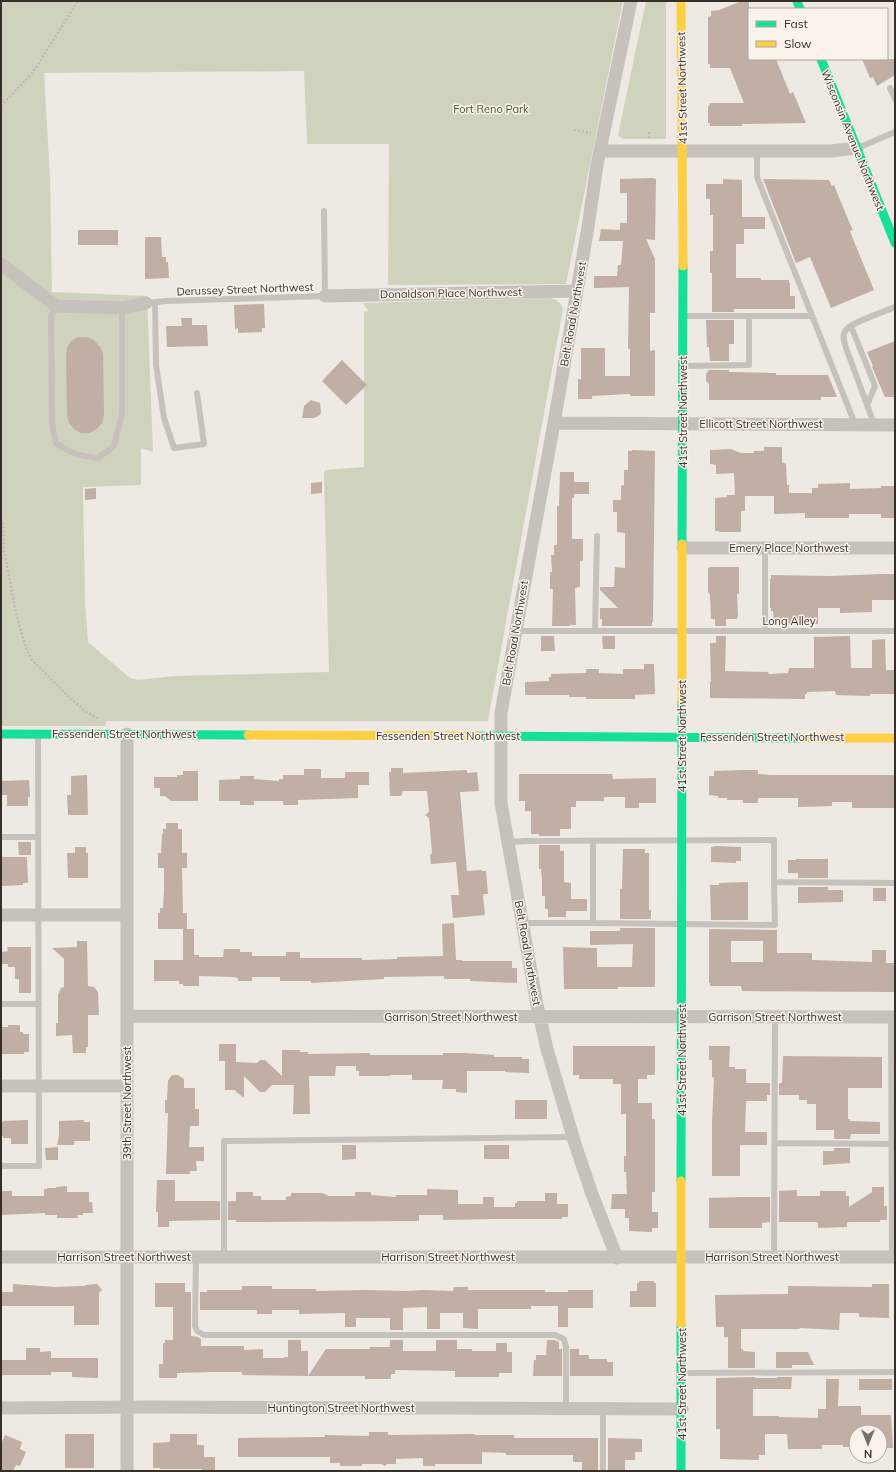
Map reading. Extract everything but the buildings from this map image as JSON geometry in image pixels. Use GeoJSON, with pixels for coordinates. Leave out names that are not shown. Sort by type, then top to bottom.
{"type":"FeatureCollection","features":[{"type":"Feature","properties":{"kind":"street","name":"Belt Road Northwest"},"geometry":{"type":"LineString","coordinates":[[617,1258],[592,1194],[573,1137],[547,1049],[540,1017],[501,804],[500,713],[554,423],[600,151],[631,1]]}},
{"type":"Feature","properties":{"kind":"street","name":"41st Street Northwest"},"geometry":{"type":"LineString","coordinates":[[681,1],[681,130],[683,151],[682,1471]]}},
{"type":"Feature","properties":{"kind":"street","name":"Wisconsin Avenue Northwest"},"geometry":{"type":"LineString","coordinates":[[821,60],[857,148],[889,220],[895,243]]}},
{"type":"Feature","properties":{"kind":"street"},"geometry":{"type":"LineString","coordinates":[[600,151],[757,152],[831,151],[857,148]]}},
{"type":"Feature","properties":{"kind":"street"},"geometry":{"type":"LineString","coordinates":[[1,264],[56,306],[122,308],[151,303]]}},
{"type":"Feature","properties":{"kind":"street","name":"Donaldson Place Northwest"},"geometry":{"type":"LineString","coordinates":[[325,296],[577,291]]}},
{"type":"Feature","properties":{"kind":"street","name":"Ellicott Street Northwest"},"geometry":{"type":"LineString","coordinates":[[554,423],[895,425]]}},
{"type":"Feature","properties":{"kind":"street","name":"Emery Place Northwest"},"geometry":{"type":"LineString","coordinates":[[683,548],[895,548]]}},
{"type":"Feature","properties":{"kind":"street","name":"Fessenden Street Northwest"},"geometry":{"type":"LineString","coordinates":[[1,734],[895,738]]}},
{"type":"Feature","properties":{"kind":"street","name":"39th Street Northwest"},"geometry":{"type":"LineString","coordinates":[[127,734],[127,1471]]}},
{"type":"Feature","properties":{"kind":"street"},"geometry":{"type":"LineString","coordinates":[[1,915],[127,915]]}},
{"type":"Feature","properties":{"kind":"street","name":"Garrison Street Northwest"},"geometry":{"type":"LineString","coordinates":[[127,1016],[893,1017]]}},
{"type":"Feature","properties":{"kind":"street"},"geometry":{"type":"LineString","coordinates":[[1,1086],[127,1086]]}},
{"type":"Feature","properties":{"kind":"street","name":"Harrison Street Northwest"},"geometry":{"type":"LineString","coordinates":[[1,1257],[894,1257]]}},
{"type":"Feature","properties":{"kind":"street","name":"Huntington Street Northwest"},"geometry":{"type":"LineString","coordinates":[[1,1408],[682,1409]]}},
{"type":"Feature","properties":{"kind":"lane"},"geometry":{"type":"LineString","coordinates":[[890,88],[895,99]]}},
{"type":"Feature","properties":{"kind":"lane"},"geometry":{"type":"LineString","coordinates":[[857,148],[895,132]]}},
{"type":"Feature","properties":{"kind":"lane"},"geometry":{"type":"LineString","coordinates":[[757,152],[757,177],[855,424]]}},
{"type":"Feature","properties":{"kind":"lane"},"geometry":{"type":"LineString","coordinates":[[324,211],[325,296]]}},
{"type":"Feature","properties":{"kind":"lane","name":"Derussey Street Northwest"},"geometry":{"type":"LineString","coordinates":[[151,303],[166,301],[325,296]]}},
{"type":"Feature","properties":{"kind":"lane"},"geometry":{"type":"LineString","coordinates":[[151,303],[156,365],[164,418],[174,448],[204,444],[197,393]]}},
{"type":"Feature","properties":{"kind":"lane"},"geometry":{"type":"LineString","coordinates":[[56,306],[51,316],[52,423],[56,443],[67,451],[82,456],[98,458],[114,446],[122,414],[122,308]]}},
{"type":"Feature","properties":{"kind":"lane"},"geometry":{"type":"LineString","coordinates":[[874,424],[845,345],[843,335],[851,326],[895,307]]}},
{"type":"Feature","properties":{"kind":"lane"},"geometry":{"type":"LineString","coordinates":[[683,316],[812,316]]}},
{"type":"Feature","properties":{"kind":"lane"},"geometry":{"type":"LineString","coordinates":[[683,366],[749,365],[749,316]]}},
{"type":"Feature","properties":{"kind":"lane"},"geometry":{"type":"LineString","coordinates":[[851,326],[875,386],[867,405]]}},
{"type":"Feature","properties":{"kind":"lane"},"geometry":{"type":"LineString","coordinates":[[595,631],[597,536]]}},
{"type":"Feature","properties":{"kind":"lane"},"geometry":{"type":"LineString","coordinates":[[765,548],[765,631]]}},
{"type":"Feature","properties":{"kind":"lane","name":"Long Alley"},"geometry":{"type":"LineString","coordinates":[[516,631],[895,631]]}},
{"type":"Feature","properties":{"kind":"lane"},"geometry":{"type":"LineString","coordinates":[[1,1166],[39,1166],[38,734]]}},
{"type":"Feature","properties":{"kind":"lane"},"geometry":{"type":"LineString","coordinates":[[1,837],[38,837]]}},
{"type":"Feature","properties":{"kind":"lane"},"geometry":{"type":"LineString","coordinates":[[508,842],[774,840],[774,924],[522,923]]}},
{"type":"Feature","properties":{"kind":"lane"},"geometry":{"type":"LineString","coordinates":[[593,842],[593,923]]}},
{"type":"Feature","properties":{"kind":"lane"},"geometry":{"type":"LineString","coordinates":[[774,882],[895,883]]}},
{"type":"Feature","properties":{"kind":"lane"},"geometry":{"type":"LineString","coordinates":[[1,1004],[39,1004]]}},
{"type":"Feature","properties":{"kind":"lane"},"geometry":{"type":"LineString","coordinates":[[774,1257],[775,1017]]}},
{"type":"Feature","properties":{"kind":"lane"},"geometry":{"type":"LineString","coordinates":[[893,1017],[892,1144],[894,1257]]}},
{"type":"Feature","properties":{"kind":"lane"},"geometry":{"type":"LineString","coordinates":[[224,1257],[224,1141],[573,1137]]}},
{"type":"Feature","properties":{"kind":"lane"},"geometry":{"type":"LineString","coordinates":[[775,1143],[892,1144]]}},
{"type":"Feature","properties":{"kind":"lane"},"geometry":{"type":"LineString","coordinates":[[196,1257],[195,1326],[197,1331],[204,1335],[556,1335],[564,1339],[566,1347],[566,1409]]}},
{"type":"Feature","properties":{"kind":"lane"},"geometry":{"type":"LineString","coordinates":[[682,1373],[895,1372]]}},
{"type":"Feature","properties":{"kind":"lane"},"geometry":{"type":"LineString","coordinates":[[603,1409],[603,1471]]}},
{"type":"Feature","properties":{"kind":"path"},"geometry":{"type":"LineString","coordinates":[[1,106],[33,72],[78,1]]}},
{"type":"Feature","properties":{"kind":"path"},"geometry":{"type":"LineString","coordinates":[[574,130],[603,136]]}},
{"type":"Feature","properties":{"kind":"path"},"geometry":{"type":"LineString","coordinates":[[1,519],[3,522],[4,550],[16,613],[26,648],[32,660],[85,711],[102,720]]}},
{"type":"Feature","properties":{"kind":"green space","name":"Fort Reno Park"},"geometry":{"type":"Polygon","coordinates":[[[1,1],[623,1],[566,284],[388,285],[389,144],[307,144],[304,71],[44,73],[50,178],[52,292],[147,296],[153,452],[141,448],[141,485],[83,487],[85,603],[88,642],[130,678],[138,680],[175,676],[329,672],[324,472],[325,470],[364,467],[364,312],[368,311],[363,303],[551,298],[560,303],[563,309],[488,721],[106,721],[106,726],[1,726],[1,1]]]}},
{"type":"Feature","properties":{"kind":"green space"},"geometry":{"type":"Polygon","coordinates":[[[646,1],[666,1],[666,139],[624,139],[618,135],[646,1]]]}},
{"type":"Feature","properties":{"kind":"traffic: fast"},"geometry":{"type":"LineString","coordinates":[[797,1],[800,8]]}},
{"type":"Feature","properties":{"kind":"traffic: fast"},"geometry":{"type":"LineString","coordinates":[[821,60],[895,243]]}},
{"type":"Feature","properties":{"kind":"traffic: fast"},"geometry":{"type":"LineString","coordinates":[[682,544],[683,266]]}},
{"type":"Feature","properties":{"kind":"traffic: fast"},"geometry":{"type":"LineString","coordinates":[[681,1181],[682,701]]}},
{"type":"Feature","properties":{"kind":"traffic: fast"},"geometry":{"type":"LineString","coordinates":[[1,734],[248,735]]}},
{"type":"Feature","properties":{"kind":"traffic: fast"},"geometry":{"type":"LineString","coordinates":[[478,736],[799,738]]}},
{"type":"Feature","properties":{"kind":"traffic: fast"},"geometry":{"type":"LineString","coordinates":[[681,1324],[681,1471]]}},
{"type":"Feature","properties":{"kind":"traffic: slow"},"geometry":{"type":"LineString","coordinates":[[681,1],[683,266]]}},
{"type":"Feature","properties":{"kind":"traffic: slow"},"geometry":{"type":"LineString","coordinates":[[682,544],[682,701]]}},
{"type":"Feature","properties":{"kind":"traffic: slow"},"geometry":{"type":"LineString","coordinates":[[248,735],[478,736]]}},
{"type":"Feature","properties":{"kind":"traffic: slow"},"geometry":{"type":"LineString","coordinates":[[799,738],[895,738]]}},
{"type":"Feature","properties":{"kind":"traffic: slow"},"geometry":{"type":"LineString","coordinates":[[681,1181],[681,1324]]}}]}
